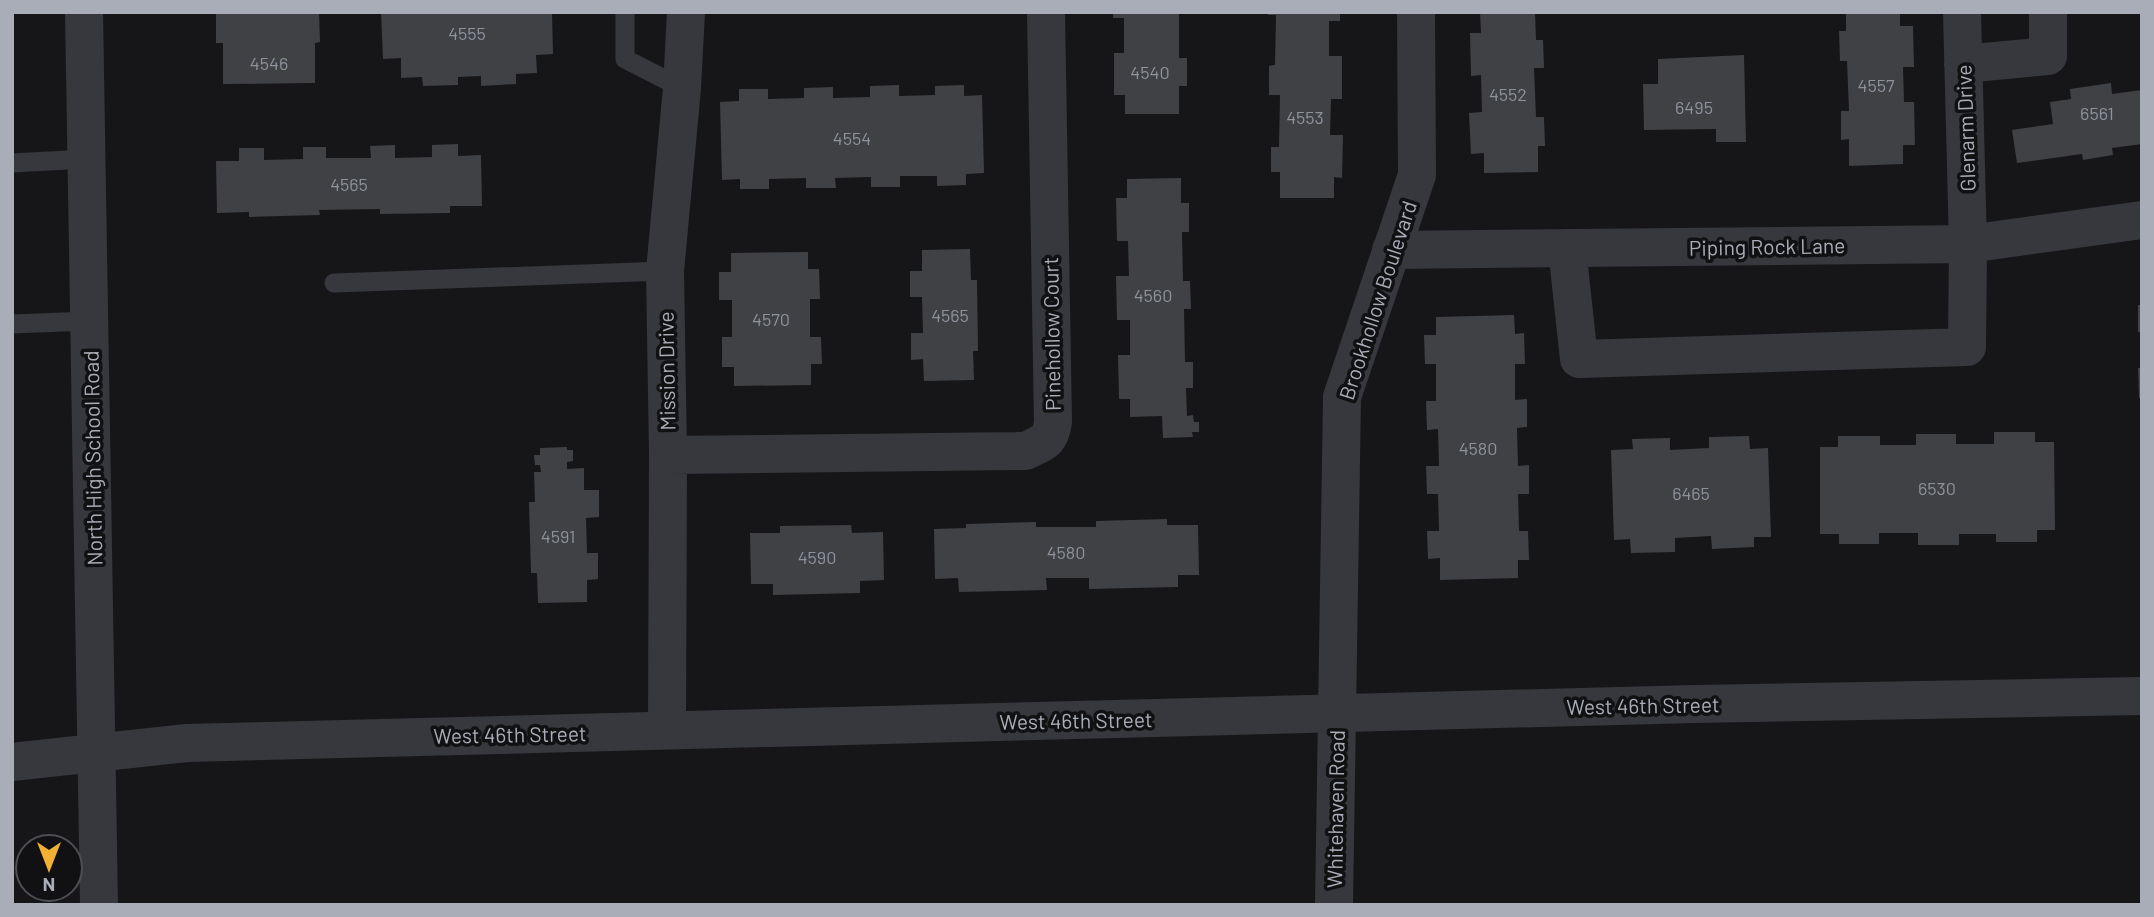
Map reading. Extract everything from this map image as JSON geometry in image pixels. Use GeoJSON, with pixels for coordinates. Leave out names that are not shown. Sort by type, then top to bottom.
{"type":"FeatureCollection","features":[{"type":"Feature","properties":{"kind":"street","name":"North High School Road"},"geometry":{"type":"LineString","coordinates":[[84,12],[99,905]]}},
{"type":"Feature","properties":{"kind":"street","name":"Mission Drive"},"geometry":{"type":"LineString","coordinates":[[667,730],[668,455],[665,271],[682,88],[686,12]]}},
{"type":"Feature","properties":{"kind":"street","name":"Pinehollow Court"},"geometry":{"type":"LineString","coordinates":[[668,455],[1025,451],[1046,441],[1053,422],[1046,12]]}},
{"type":"Feature","properties":{"kind":"street","name":"Brookhollow Boulevard"},"geometry":{"type":"LineString","coordinates":[[1336,714],[1342,397],[1418,175],[1416,12]]}},
{"type":"Feature","properties":{"kind":"street","name":"Glenarm Drive"},"geometry":{"type":"LineString","coordinates":[[1567,248],[1579,359],[1967,347],[1968,244],[1962,12]]}},
{"type":"Feature","properties":{"kind":"street"},"geometry":{"type":"LineString","coordinates":[[1963,64],[2048,57],[2048,12]]}},
{"type":"Feature","properties":{"kind":"street","name":"Piping Rock Lane"},"geometry":{"type":"LineString","coordinates":[[1391,250],[1968,244],[2142,220]]}},
{"type":"Feature","properties":{"kind":"street","name":"West 46th Street"},"geometry":{"type":"LineString","coordinates":[[12,762],[187,743],[1708,704],[2142,696]]}},
{"type":"Feature","properties":{"kind":"street","name":"Whitehaven Road"},"geometry":{"type":"LineString","coordinates":[[1334,905],[1336,714]]}},
{"type":"Feature","properties":{"kind":"lane"},"geometry":{"type":"LineString","coordinates":[[625,12],[625,60],[682,88]]}},
{"type":"Feature","properties":{"kind":"lane"},"geometry":{"type":"LineString","coordinates":[[12,163],[86,159]]}},
{"type":"Feature","properties":{"kind":"lane"},"geometry":{"type":"LineString","coordinates":[[334,283],[665,271]]}},
{"type":"Feature","properties":{"kind":"lane"},"geometry":{"type":"LineString","coordinates":[[12,324],[89,321]]}},
{"type":"Feature","properties":{"kind":"building"},"geometry":{"type":"Polygon","coordinates":[[[216,12],[319,12],[320,42],[315,43],[315,83],[223,84],[223,43],[216,43],[216,12]]]}},
{"type":"Feature","properties":{"kind":"building"},"geometry":{"type":"Polygon","coordinates":[[[381,12],[552,12],[553,54],[536,55],[537,73],[516,74],[516,84],[481,86],[481,76],[458,77],[458,85],[423,86],[422,77],[401,78],[401,58],[383,59],[381,12]]]}},
{"type":"Feature","properties":{"kind":"building"},"geometry":{"type":"Polygon","coordinates":[[[1113,12],[1179,12],[1179,58],[1187,58],[1187,86],[1179,86],[1179,114],[1125,114],[1125,95],[1114,95],[1114,53],[1124,53],[1124,18],[1113,18],[1113,12]]]}},
{"type":"Feature","properties":{"kind":"building"},"geometry":{"type":"Polygon","coordinates":[[[1268,12],[1340,12],[1340,21],[1329,21],[1329,56],[1342,56],[1342,99],[1331,99],[1330,135],[1343,135],[1342,178],[1334,177],[1334,198],[1280,198],[1280,172],[1271,172],[1271,147],[1279,147],[1280,95],[1269,95],[1269,66],[1275,65],[1276,15],[1268,15],[1268,12]]]}},
{"type":"Feature","properties":{"kind":"building"},"geometry":{"type":"Polygon","coordinates":[[[1480,12],[1535,12],[1536,40],[1543,40],[1544,68],[1534,68],[1536,117],[1544,117],[1545,146],[1538,146],[1538,172],[1484,173],[1484,153],[1471,154],[1469,113],[1482,112],[1481,75],[1471,76],[1470,33],[1481,33],[1480,12]]]}},
{"type":"Feature","properties":{"kind":"building"},"geometry":{"type":"Polygon","coordinates":[[[1846,12],[1900,12],[1900,26],[1913,26],[1914,67],[1903,67],[1904,102],[1914,102],[1915,145],[1903,145],[1903,164],[1849,166],[1849,139],[1841,140],[1841,111],[1849,111],[1847,61],[1840,61],[1839,31],[1846,31],[1846,12]]]}},
{"type":"Feature","properties":{"kind":"building"},"geometry":{"type":"Polygon","coordinates":[[[1744,55],[1746,142],[1716,142],[1716,129],[1644,130],[1643,84],[1658,84],[1658,59],[1744,55]]]}},
{"type":"Feature","properties":{"kind":"building"},"geometry":{"type":"Polygon","coordinates":[[[2111,83],[2112,94],[2142,90],[2142,144],[2112,148],[2113,155],[2083,160],[2082,154],[2017,163],[2012,130],[2053,124],[2050,102],[2071,99],[2070,89],[2111,83]]]}},
{"type":"Feature","properties":{"kind":"building"},"geometry":{"type":"Polygon","coordinates":[[[899,85],[899,96],[935,95],[935,86],[964,85],[964,96],[982,95],[984,173],[966,174],[966,185],[937,186],[937,176],[900,176],[900,187],[871,187],[871,177],[835,178],[836,188],[806,188],[806,178],[769,179],[769,189],[740,189],[740,179],[722,180],[720,102],[739,101],[739,89],[768,89],[768,99],[804,98],[804,88],[833,87],[833,98],[870,97],[870,86],[899,85]]]}},
{"type":"Feature","properties":{"kind":"building"},"geometry":{"type":"Polygon","coordinates":[[[458,144],[458,156],[481,155],[482,206],[450,206],[450,213],[380,214],[380,209],[319,210],[320,215],[249,217],[249,212],[217,213],[216,161],[239,161],[239,148],[264,148],[264,160],[303,159],[303,147],[326,147],[326,158],[371,158],[370,146],[395,145],[395,158],[432,157],[432,145],[458,144]]]}},
{"type":"Feature","properties":{"kind":"building"},"geometry":{"type":"Polygon","coordinates":[[[1181,178],[1181,203],[1189,203],[1189,232],[1182,232],[1183,281],[1190,281],[1191,309],[1184,309],[1185,362],[1193,362],[1193,388],[1186,388],[1187,416],[1193,415],[1194,422],[1199,422],[1199,432],[1192,432],[1193,437],[1163,438],[1162,416],[1130,417],[1130,399],[1119,399],[1118,355],[1130,355],[1130,320],[1117,320],[1116,276],[1129,276],[1128,241],[1117,241],[1116,198],[1127,198],[1127,179],[1181,178]]]}},
{"type":"Feature","properties":{"kind":"building"},"geometry":{"type":"Polygon","coordinates":[[[970,249],[971,280],[977,280],[978,351],[973,351],[974,380],[924,381],[923,359],[911,360],[911,333],[923,333],[922,297],[910,297],[910,271],[922,271],[922,250],[970,249]]]}},
{"type":"Feature","properties":{"kind":"building"},"geometry":{"type":"Polygon","coordinates":[[[808,252],[808,269],[819,269],[820,299],[810,299],[810,337],[821,337],[822,364],[811,364],[811,385],[734,386],[734,367],[722,367],[722,337],[732,337],[732,300],[719,300],[719,272],[731,272],[731,253],[808,252]]]}},
{"type":"Feature","properties":{"kind":"building"},"geometry":{"type":"Polygon","coordinates":[[[2138,305],[2142,305],[2142,332],[2138,332],[2138,305]]]}},
{"type":"Feature","properties":{"kind":"building"},"geometry":{"type":"Polygon","coordinates":[[[1514,315],[1515,334],[1524,333],[1525,364],[1515,364],[1515,400],[1527,399],[1527,427],[1517,428],[1518,466],[1529,465],[1529,494],[1518,494],[1519,531],[1528,531],[1529,560],[1518,560],[1518,578],[1440,580],[1440,558],[1428,559],[1427,531],[1439,531],[1438,494],[1427,494],[1426,466],[1439,466],[1438,429],[1427,430],[1426,401],[1436,401],[1436,364],[1425,364],[1424,335],[1436,335],[1436,317],[1514,315]]]}},
{"type":"Feature","properties":{"kind":"building"},"geometry":{"type":"Polygon","coordinates":[[[2138,368],[2142,368],[2142,398],[2139,398],[2138,368]]]}},
{"type":"Feature","properties":{"kind":"building"},"geometry":{"type":"Polygon","coordinates":[[[1994,432],[2035,432],[2035,442],[2054,442],[2055,530],[2037,530],[2037,542],[1996,542],[1996,534],[1959,534],[1959,545],[1918,545],[1918,533],[1879,533],[1879,544],[1839,544],[1839,534],[1820,534],[1820,447],[1838,447],[1838,436],[1880,436],[1880,445],[1916,445],[1916,434],[1956,434],[1956,444],[1994,444],[1994,432]]]}},
{"type":"Feature","properties":{"kind":"building"},"geometry":{"type":"Polygon","coordinates":[[[1749,436],[1750,449],[1768,448],[1771,537],[1754,537],[1754,547],[1712,549],[1711,536],[1675,538],[1675,552],[1631,553],[1630,539],[1614,540],[1611,450],[1633,449],[1632,439],[1670,438],[1670,450],[1709,448],[1709,437],[1749,436]]]}},
{"type":"Feature","properties":{"kind":"building"},"geometry":{"type":"Polygon","coordinates":[[[567,447],[567,450],[573,450],[573,461],[567,462],[567,469],[584,468],[584,490],[599,490],[599,517],[586,518],[587,553],[598,553],[598,579],[587,580],[587,602],[538,603],[537,573],[531,573],[529,502],[535,502],[534,472],[541,472],[540,465],[535,465],[534,455],[540,455],[540,448],[567,447]]]}},
{"type":"Feature","properties":{"kind":"building"},"geometry":{"type":"Polygon","coordinates":[[[1167,519],[1167,525],[1198,525],[1199,575],[1178,575],[1178,587],[1089,589],[1089,578],[1046,578],[1047,590],[959,592],[958,578],[935,579],[934,529],[966,528],[966,524],[1036,522],[1036,527],[1096,527],[1096,521],[1167,519]]]}},
{"type":"Feature","properties":{"kind":"building"},"geometry":{"type":"Polygon","coordinates":[[[851,525],[852,533],[883,532],[884,580],[860,581],[860,593],[773,595],[773,584],[751,584],[750,533],[780,533],[780,526],[851,525]]]}}]}
